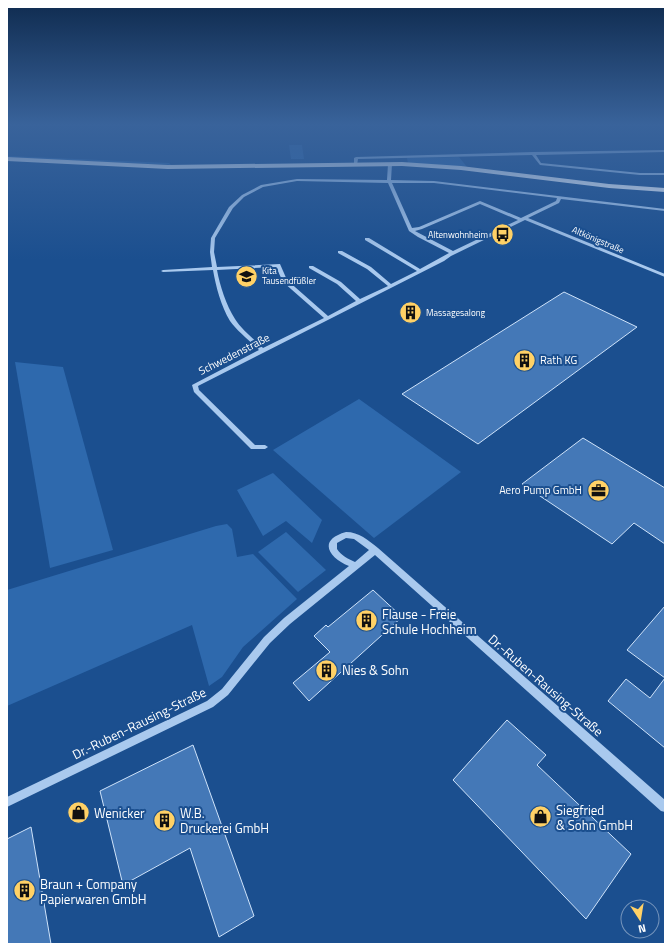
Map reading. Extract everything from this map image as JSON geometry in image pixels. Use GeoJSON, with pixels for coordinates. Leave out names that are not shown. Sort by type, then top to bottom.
{"type":"FeatureCollection","features":[{"type":"Feature","properties":{"kind":"main road"},"geometry":{"type":"LineString","coordinates":[[481,170],[602,185],[665,190]]}},
{"type":"Feature","properties":{"kind":"street"},"geometry":{"type":"LineString","coordinates":[[390,170],[389,181],[411,230],[453,253]]}},
{"type":"Feature","properties":{"kind":"street"},"geometry":{"type":"LineString","coordinates":[[604,170],[640,174],[665,174]]}},
{"type":"Feature","properties":{"kind":"street"},"geometry":{"type":"LineString","coordinates":[[263,351],[233,321],[225,305],[214,268],[212,252],[213,238],[231,207],[243,196],[256,188],[269,184],[297,180],[434,182],[665,210]]}},
{"type":"Feature","properties":{"kind":"street","name":"Schwedenstraße"},"geometry":{"type":"LineString","coordinates":[[265,447],[253,447],[196,391],[195,387],[197,384],[453,253],[558,202],[559,198]]}},
{"type":"Feature","properties":{"kind":"street"},"geometry":{"type":"LineString","coordinates":[[411,230],[423,227],[479,202],[523,219]]}},
{"type":"Feature","properties":{"kind":"street","name":"Altkönigstraße"},"geometry":{"type":"LineString","coordinates":[[523,219],[665,276]]}},
{"type":"Feature","properties":{"kind":"street"},"geometry":{"type":"LineString","coordinates":[[366,239],[420,271]]}},
{"type":"Feature","properties":{"kind":"street"},"geometry":{"type":"LineString","coordinates":[[340,252],[369,268],[390,285]]}},
{"type":"Feature","properties":{"kind":"street"},"geometry":{"type":"LineString","coordinates":[[162,271],[278,265],[284,281],[327,318]]}},
{"type":"Feature","properties":{"kind":"street"},"geometry":{"type":"LineString","coordinates":[[311,267],[339,283],[358,301]]}},
{"type":"Feature","properties":{"kind":"street","name":"Dr.-Ruben-Rausing-Straße"},"geometry":{"type":"LineString","coordinates":[[356,566],[336,555],[333,550],[335,540],[340,536],[353,535],[375,550],[665,807]]}},
{"type":"Feature","properties":{"kind":"street","name":"Dr.-Ruben-Rausing-Straße"},"geometry":{"type":"LineString","coordinates":[[7,802],[210,704],[225,692],[267,640],[287,620],[375,550]]}},
{"type":"Feature","properties":{"kind":"shaded area"},"geometry":{"type":"Polygon","coordinates":[[[15,362],[63,367],[113,550],[50,568],[15,362]]]}},
{"type":"Feature","properties":{"kind":"shaded area"},"geometry":{"type":"Polygon","coordinates":[[[359,399],[461,472],[374,538],[273,450],[359,399]]]}},
{"type":"Feature","properties":{"kind":"shaded area"},"geometry":{"type":"Polygon","coordinates":[[[273,473],[322,520],[312,543],[286,521],[263,536],[237,490],[273,473]]]}},
{"type":"Feature","properties":{"kind":"shaded area"},"geometry":{"type":"Polygon","coordinates":[[[227,524],[232,529],[237,557],[253,554],[297,599],[243,647],[222,677],[209,686],[192,625],[7,706],[7,590],[216,526],[227,524]]]}},
{"type":"Feature","properties":{"kind":"shaded area"},"geometry":{"type":"Polygon","coordinates":[[[286,532],[326,570],[298,592],[258,552],[286,532]]]}},
{"type":"Feature","properties":{"kind":"building","name":"Rath KG"},"geometry":{"type":"Polygon","coordinates":[[[564,292],[637,327],[478,444],[402,394],[564,292]]]}},
{"type":"Feature","properties":{"kind":"building","name":"Aero Pump GmbH"},"geometry":{"type":"Polygon","coordinates":[[[583,438],[665,488],[665,544],[634,523],[612,544],[522,484],[583,438]]]}},
{"type":"Feature","properties":{"kind":"building"},"geometry":{"type":"Polygon","coordinates":[[[373,590],[402,617],[309,701],[293,683],[330,652],[314,636],[326,625],[328,627],[373,590]]]}},
{"type":"Feature","properties":{"kind":"building"},"geometry":{"type":"Polygon","coordinates":[[[665,606],[665,678],[627,650],[665,606]]]}},
{"type":"Feature","properties":{"kind":"building"},"geometry":{"type":"Polygon","coordinates":[[[665,678],[665,748],[608,701],[626,679],[650,698],[665,678]]]}},
{"type":"Feature","properties":{"kind":"building","name":"Siegfried & Sohn GmbH"},"geometry":{"type":"Polygon","coordinates":[[[507,720],[546,755],[537,765],[631,854],[586,919],[453,780],[507,720]]]}},
{"type":"Feature","properties":{"kind":"building","name":"W.B. Druckerei GmbH"},"geometry":{"type":"Polygon","coordinates":[[[193,745],[254,916],[219,937],[190,848],[123,885],[100,791],[193,745]]]}},
{"type":"Feature","properties":{"kind":"building","name":"Braun + Company Papierwaren GmbH"},"geometry":{"type":"Polygon","coordinates":[[[31,827],[51,944],[7,944],[7,839],[31,827]]]}},
{"type":"Feature","properties":{"kind":"place","name":"Altenwohnheim"},"geometry":{"type":"Point","coordinates":[503,235]}},
{"type":"Feature","properties":{"kind":"place","name":"Kita Tausendfüßler"},"geometry":{"type":"Point","coordinates":[247,276]}},
{"type":"Feature","properties":{"kind":"place","name":"Massagesalong"},"geometry":{"type":"Point","coordinates":[411,313]}},
{"type":"Feature","properties":{"kind":"place","name":"Rath KG"},"geometry":{"type":"Point","coordinates":[524,360]}},
{"type":"Feature","properties":{"kind":"place","name":"Aero Pump GmbH"},"geometry":{"type":"Point","coordinates":[598,490]}},
{"type":"Feature","properties":{"kind":"place","name":"Flause - Freie Schule Hochheim"},"geometry":{"type":"Point","coordinates":[366,621]}},
{"type":"Feature","properties":{"kind":"place","name":"Nies & Sohn"},"geometry":{"type":"Point","coordinates":[326,670]}},
{"type":"Feature","properties":{"kind":"place","name":"Wenicker"},"geometry":{"type":"Point","coordinates":[79,813]}},
{"type":"Feature","properties":{"kind":"place","name":"Siegfried & Sohn GmbH"},"geometry":{"type":"Point","coordinates":[540,817]}},
{"type":"Feature","properties":{"kind":"place","name":"W.B. Druckerei GmbH"},"geometry":{"type":"Point","coordinates":[164,820]}},
{"type":"Feature","properties":{"kind":"place","name":"Braun + Company Papierwaren GmbH"},"geometry":{"type":"Point","coordinates":[24,891]}}]}
